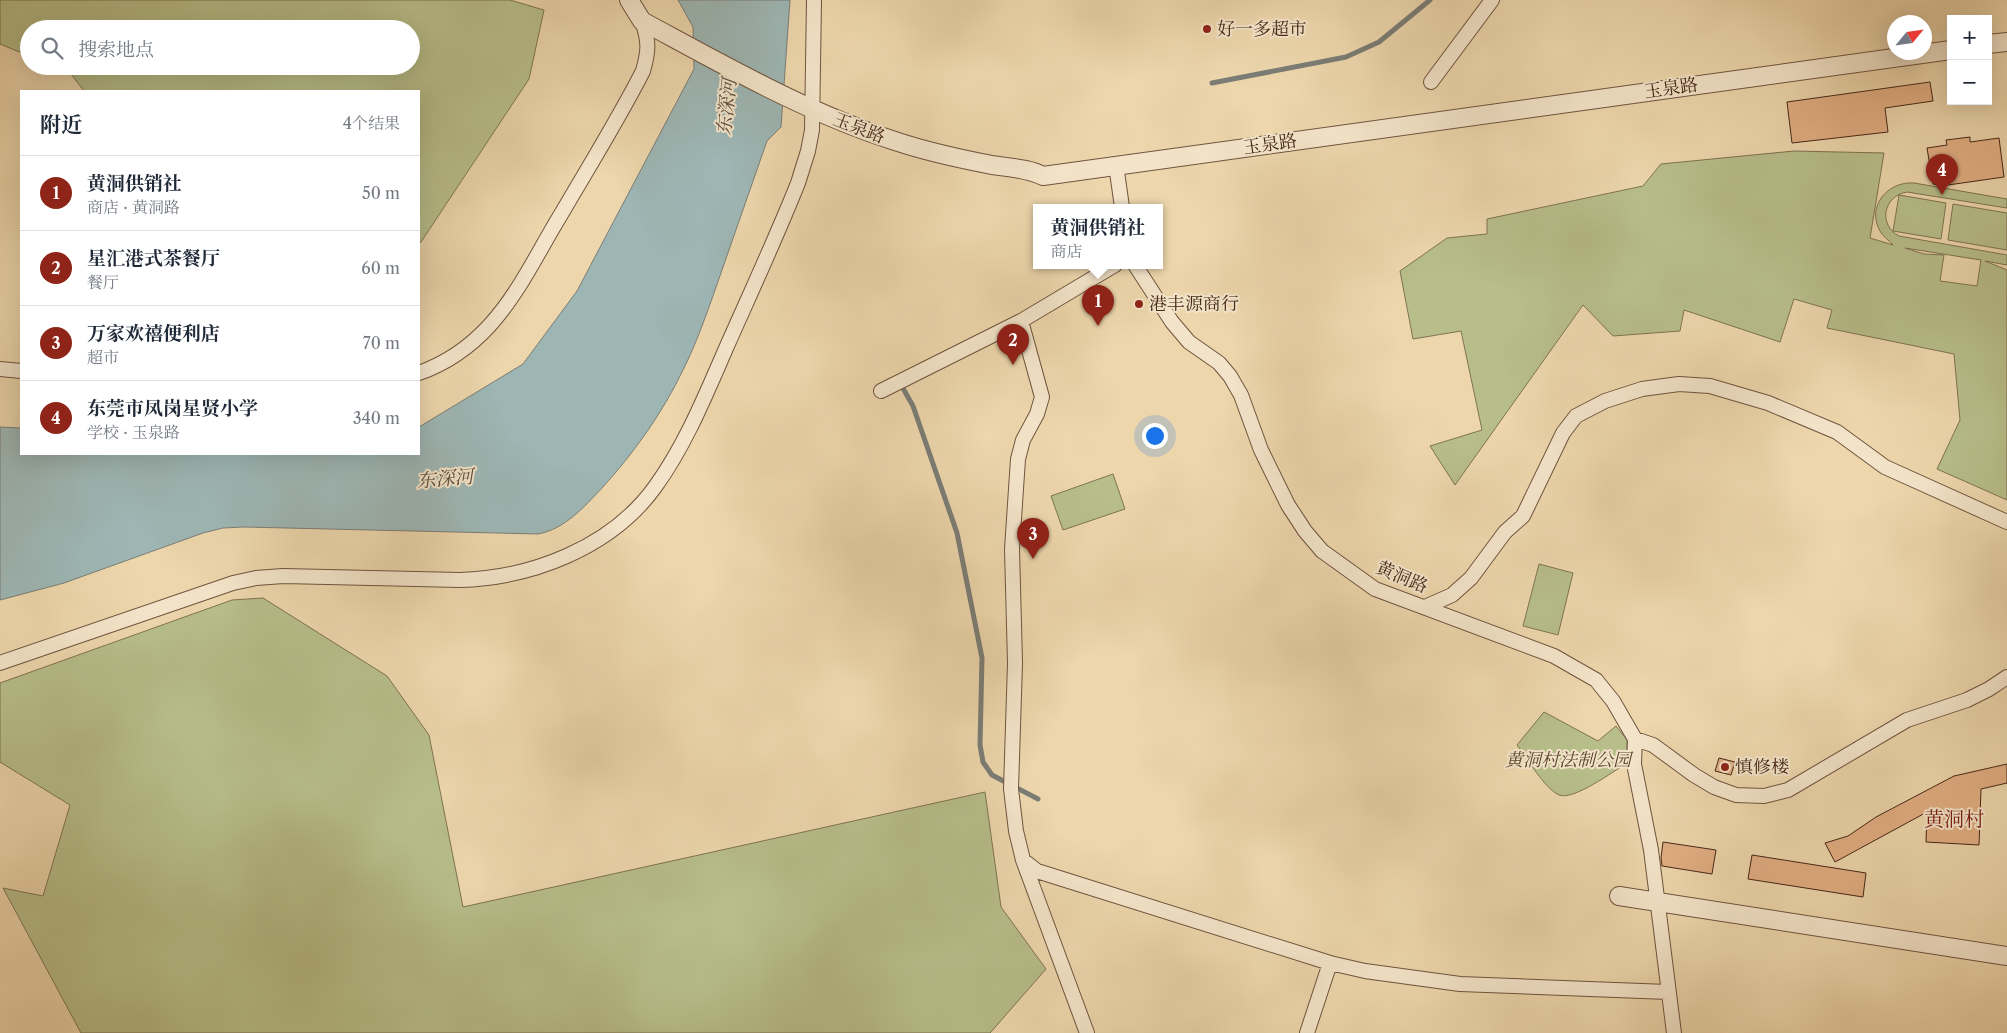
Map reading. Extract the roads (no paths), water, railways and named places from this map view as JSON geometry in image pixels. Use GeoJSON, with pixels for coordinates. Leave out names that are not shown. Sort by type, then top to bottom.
{"type":"FeatureCollection","features":[{"type":"Feature","properties":{"kind":"street","name":"玉泉路"},"geometry":{"type":"LineString","coordinates":[[629,0],[642,21],[813,110],[852,127],[930,152],[989,165],[1035,171],[1042,176],[1947,51]]}},
{"type":"Feature","properties":{"kind":"street"},"geometry":{"type":"LineString","coordinates":[[0,663],[196,595],[256,578],[283,576],[482,579],[525,572],[548,564],[591,542],[628,516],[654,488],[678,451],[701,406],[798,183],[812,130],[814,0]]}},
{"type":"Feature","properties":{"kind":"street"},"geometry":{"type":"LineString","coordinates":[[1432,82],[1492,0]]}},
{"type":"Feature","properties":{"kind":"street"},"geometry":{"type":"LineString","coordinates":[[420,373],[438,366],[456,356],[473,342],[490,325],[517,288],[643,71],[648,54],[648,40],[642,21]]}},
{"type":"Feature","properties":{"kind":"street"},"geometry":{"type":"LineString","coordinates":[[1992,44],[2007,42]]}},
{"type":"Feature","properties":{"kind":"street"},"geometry":{"type":"LineString","coordinates":[[1116,165],[1122,204]]}},
{"type":"Feature","properties":{"kind":"street"},"geometry":{"type":"LineString","coordinates":[[881,391],[1021,321],[1108,269]]}},
{"type":"Feature","properties":{"kind":"street","name":"黄洞路"},"geometry":{"type":"LineString","coordinates":[[1138,269],[1172,322],[1189,342],[1219,363],[1230,376],[1241,395],[1274,480],[1310,538],[1322,551],[1340,566],[1375,589],[1554,656],[1582,671],[1596,680],[1613,701],[1635,740]]}},
{"type":"Feature","properties":{"kind":"street"},"geometry":{"type":"LineString","coordinates":[[1021,321],[1042,397],[1037,414],[1023,440],[1018,459],[1012,549],[1015,663],[1011,789],[1016,831],[1023,860],[1087,1033]]}},
{"type":"Feature","properties":{"kind":"street"},"geometry":{"type":"LineString","coordinates":[[0,368],[20,371]]}},
{"type":"Feature","properties":{"kind":"street"},"geometry":{"type":"LineString","coordinates":[[1425,607],[1452,595],[1471,578],[1505,532],[1523,516],[1556,446],[1576,416],[1590,408],[1642,389],[1679,384],[1710,386],[1776,406],[1837,432],[1885,467],[2007,522]]}},
{"type":"Feature","properties":{"kind":"street"},"geometry":{"type":"LineString","coordinates":[[1674,1033],[1651,850],[1634,764],[1635,740],[1653,745],[1714,787],[1736,795],[1764,796],[1788,790],[1907,720],[1967,700],[2007,677]]}},
{"type":"Feature","properties":{"kind":"street"},"geometry":{"type":"LineString","coordinates":[[1023,860],[1037,871],[1330,963],[1460,984],[1668,992]]}},
{"type":"Feature","properties":{"kind":"street"},"geometry":{"type":"LineString","coordinates":[[1619,896],[2007,956]]}},
{"type":"Feature","properties":{"kind":"street"},"geometry":{"type":"LineString","coordinates":[[1308,1033],[1330,963]]}},
{"type":"Feature","properties":{"kind":"water","name":"东深河"},"geometry":{"type":"Polygon","coordinates":[[[678,0],[790,0],[781,127],[767,141],[704,321],[675,386],[657,417],[636,446],[614,475],[581,510],[557,527],[538,534],[223,528],[203,533],[64,583],[0,600],[0,427],[20,428],[20,455],[420,455],[420,426],[523,364],[577,291],[694,69],[693,27],[678,0]]]}},
{"type":"Feature","properties":{"kind":"waterway"},"geometry":{"type":"LineString","coordinates":[[1212,83],[1346,57],[1379,42],[1430,0]]}},
{"type":"Feature","properties":{"kind":"waterway"},"geometry":{"type":"LineString","coordinates":[[900,383],[913,406],[957,533],[982,658],[980,745],[983,762],[992,775],[1038,799]]}},
{"type":"Feature","properties":{"kind":"place","name":"好一多超市"},"geometry":{"type":"Point","coordinates":[1207,29]}},
{"type":"Feature","properties":{"kind":"place","name":"东莞市凤岗星贤小学"},"geometry":{"type":"Point","coordinates":[1942,195]}},
{"type":"Feature","properties":{"kind":"place","name":"港丰源商行"},"geometry":{"type":"Point","coordinates":[1139,304]}},
{"type":"Feature","properties":{"kind":"place","name":"黄洞供销社"},"geometry":{"type":"Point","coordinates":[1098,326]}},
{"type":"Feature","properties":{"kind":"place","name":"星汇港式茶餐厅"},"geometry":{"type":"Point","coordinates":[1013,365]}},
{"type":"Feature","properties":{"kind":"place","name":"万家欢禧便利店"},"geometry":{"type":"Point","coordinates":[1033,559]}},
{"type":"Feature","properties":{"kind":"place","name":"慎修楼"},"geometry":{"type":"Point","coordinates":[1725,767]}},
{"type":"Feature","properties":{"kind":"district","name":"黄洞村"},"geometry":{"type":"Point","coordinates":[1954,819]}},
{"type":"Feature","properties":{"kind":"park label","name":"黄洞村法制公园"},"geometry":{"type":"Point","coordinates":[1568,760]}}]}
